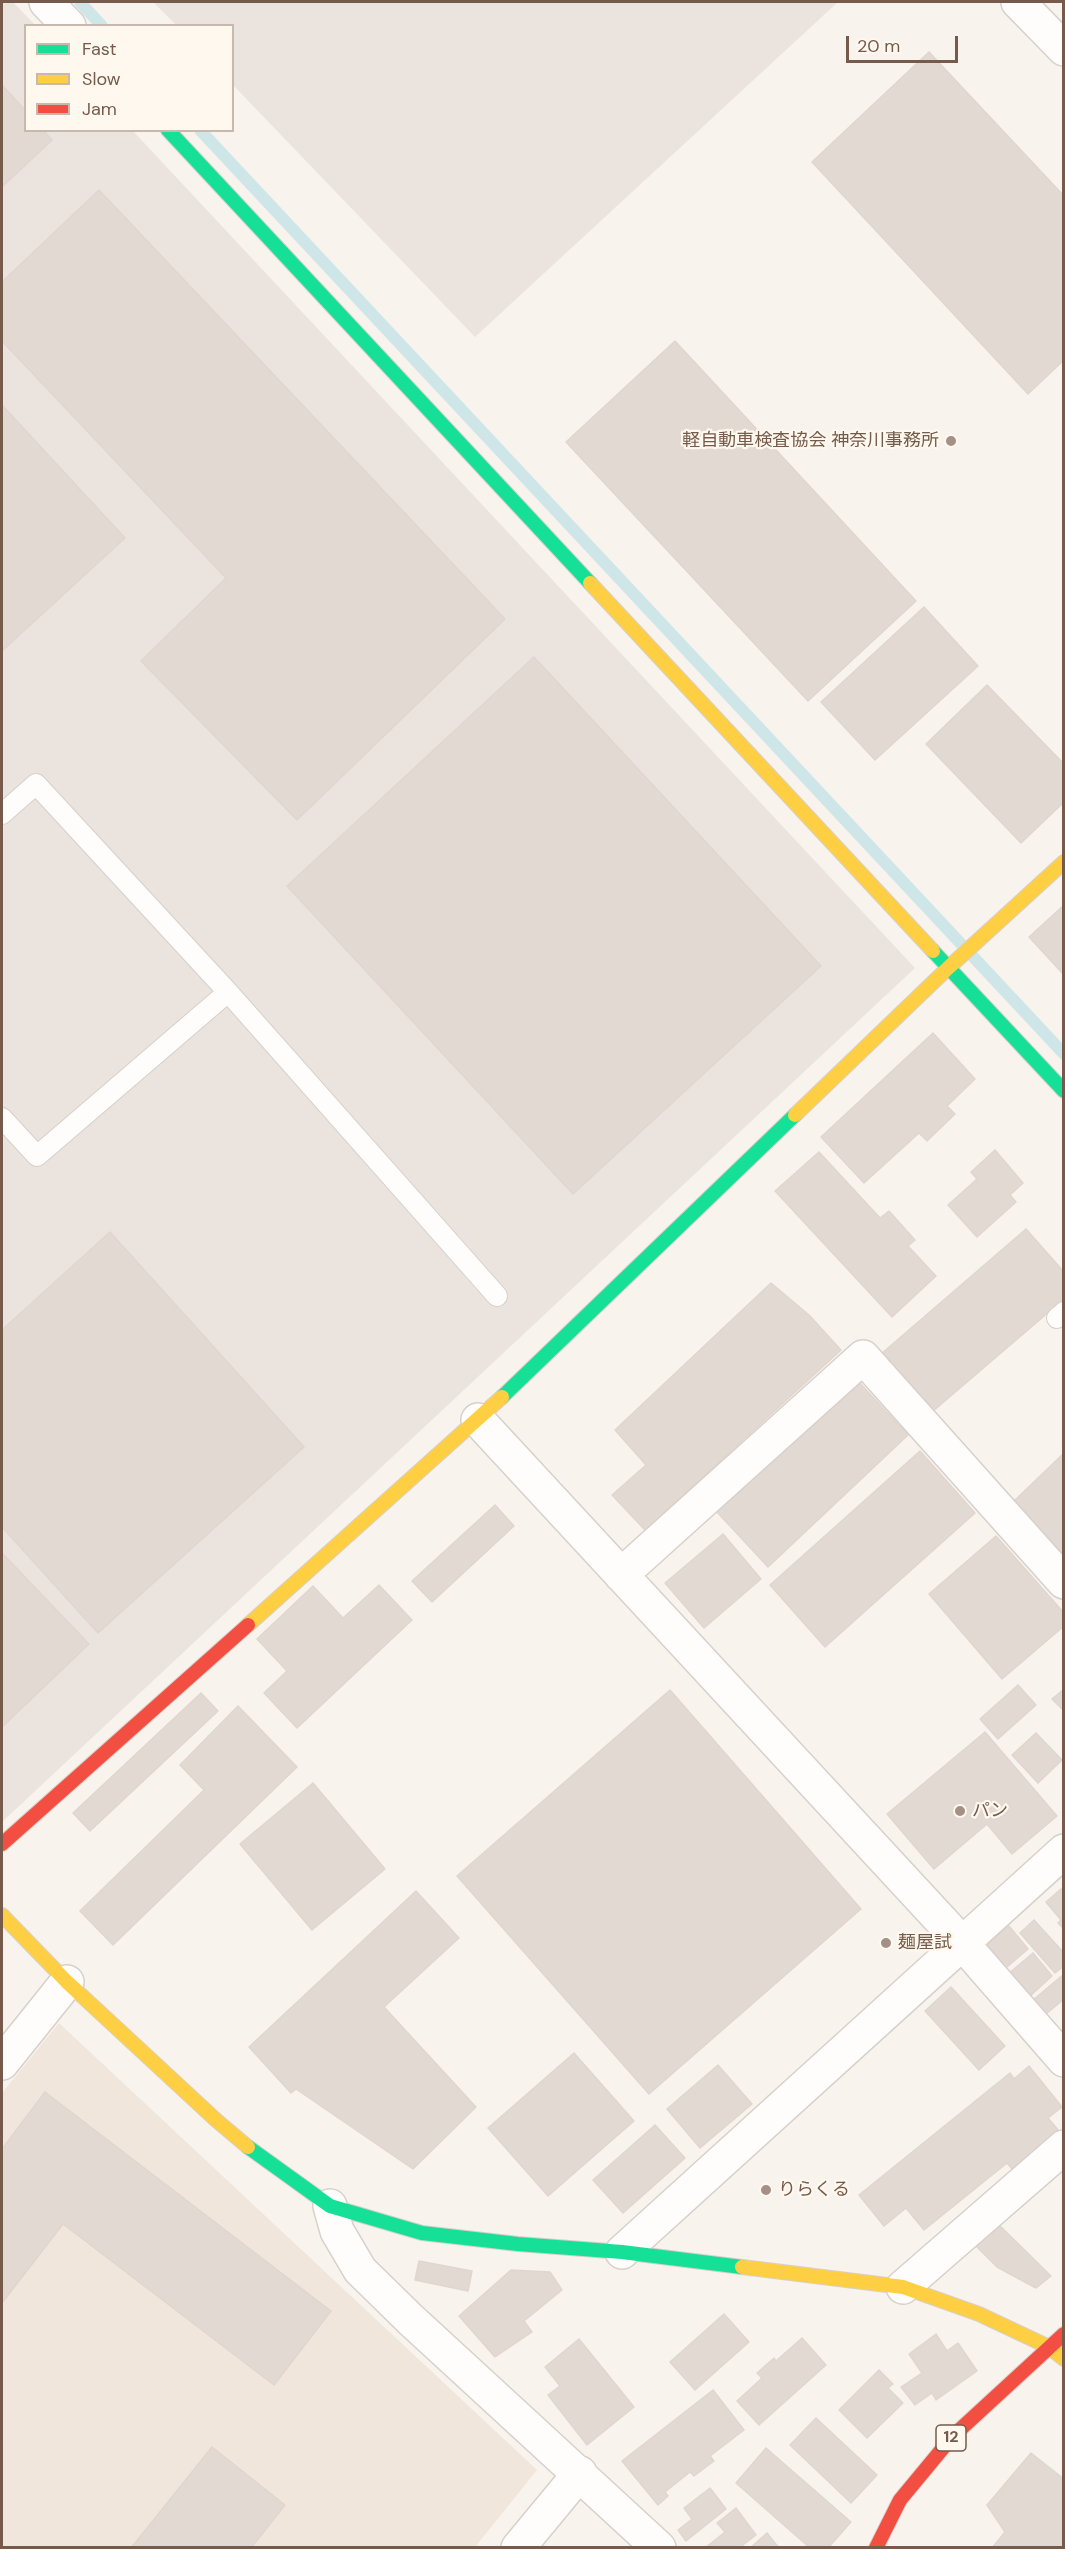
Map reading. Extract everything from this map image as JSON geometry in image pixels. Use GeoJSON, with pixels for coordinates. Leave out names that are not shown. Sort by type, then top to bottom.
{"type":"FeatureCollection","features":[{"type":"Feature","properties":{"kind":"street"},"geometry":{"type":"LineString","coordinates":[[46,2],[67,24]]}},
{"type":"Feature","properties":{"kind":"street"},"geometry":{"type":"LineString","coordinates":[[1018,2],[1064,49]]}},
{"type":"Feature","properties":{"kind":"street"},"geometry":{"type":"LineString","coordinates":[[170,132],[1064,1091]]}},
{"type":"Feature","properties":{"kind":"street"},"geometry":{"type":"LineString","coordinates":[[2,1844],[478,1420],[948,968],[1064,862]]}},
{"type":"Feature","properties":{"kind":"street"},"geometry":{"type":"LineString","coordinates":[[621,1575],[863,1357],[1064,1582]]}},
{"type":"Feature","properties":{"kind":"street"},"geometry":{"type":"LineString","coordinates":[[478,1420],[963,1944],[1064,2060]]}},
{"type":"Feature","properties":{"kind":"street"},"geometry":{"type":"LineString","coordinates":[[622,2252],[1064,1851]]}},
{"type":"Feature","properties":{"kind":"street"},"geometry":{"type":"LineString","coordinates":[[2,1915],[67,1982],[216,2120],[269,2164],[330,2206],[422,2234],[622,2252],[903,2286],[980,2314],[1048,2347],[1064,2359]]}},
{"type":"Feature","properties":{"kind":"street"},"geometry":{"type":"LineString","coordinates":[[2,2063],[67,1982]]}},
{"type":"Feature","properties":{"kind":"street"},"geometry":{"type":"LineString","coordinates":[[903,2286],[1064,2147]]}},
{"type":"Feature","properties":{"kind":"street"},"geometry":{"type":"LineString","coordinates":[[330,2206],[337,2231],[360,2270],[410,2319],[659,2547]]}},
{"type":"Feature","properties":{"kind":"street","name":"12"},"geometry":{"type":"LineString","coordinates":[[876,2547],[900,2500],[953,2436],[1064,2334]]}},
{"type":"Feature","properties":{"kind":"street"},"geometry":{"type":"LineString","coordinates":[[518,2547],[580,2473]]}},
{"type":"Feature","properties":{"kind":"lane"},"geometry":{"type":"LineString","coordinates":[[2,814],[36,784],[228,992],[497,1296]]}},
{"type":"Feature","properties":{"kind":"lane"},"geometry":{"type":"LineString","coordinates":[[2,1118],[38,1156],[228,992]]}},
{"type":"Feature","properties":{"kind":"shaded area"},"geometry":{"type":"Polygon","coordinates":[[[2,2],[13,2],[34,24],[24,24],[24,132],[134,132],[915,968],[2,1822],[2,2]]]}},
{"type":"Feature","properties":{"kind":"shaded area"},"geometry":{"type":"Polygon","coordinates":[[[153,2],[838,2],[475,337],[234,86],[234,24],[175,24],[153,2]]]}},
{"type":"Feature","properties":{"kind":"shaded area"},"geometry":{"type":"Polygon","coordinates":[[[59,2023],[537,2470],[475,2547],[2,2548],[2,2093],[59,2023]]]}},
{"type":"Feature","properties":{"kind":"building"},"geometry":{"type":"Polygon","coordinates":[[[929,52],[1064,196],[1064,360],[1028,394],[812,162],[929,52]]]}},
{"type":"Feature","properties":{"kind":"building"},"geometry":{"type":"Polygon","coordinates":[[[2,85],[24,109],[24,132],[45,132],[52,140],[2,187],[2,85]]]}},
{"type":"Feature","properties":{"kind":"building"},"geometry":{"type":"Polygon","coordinates":[[[99,190],[505,619],[297,820],[141,661],[226,578],[2,341],[2,282],[99,190]]]}},
{"type":"Feature","properties":{"kind":"building"},"geometry":{"type":"Polygon","coordinates":[[[675,341],[916,601],[808,701],[566,442],[675,341]]]}},
{"type":"Feature","properties":{"kind":"building"},"geometry":{"type":"Polygon","coordinates":[[[2,405],[125,538],[2,651],[2,405]]]}},
{"type":"Feature","properties":{"kind":"building"},"geometry":{"type":"Polygon","coordinates":[[[924,607],[978,666],[875,760],[821,702],[924,607]]]}},
{"type":"Feature","properties":{"kind":"building"},"geometry":{"type":"Polygon","coordinates":[[[534,657],[821,966],[573,1194],[287,886],[534,657]]]}},
{"type":"Feature","properties":{"kind":"building"},"geometry":{"type":"Polygon","coordinates":[[[987,685],[1064,764],[1064,802],[1021,843],[926,744],[987,685]]]}},
{"type":"Feature","properties":{"kind":"building"},"geometry":{"type":"Polygon","coordinates":[[[1064,905],[1064,975],[1029,937],[1064,905]]]}},
{"type":"Feature","properties":{"kind":"building"},"geometry":{"type":"Polygon","coordinates":[[[933,1033],[975,1079],[947,1106],[955,1114],[927,1141],[919,1133],[864,1183],[821,1137],[933,1033]]]}},
{"type":"Feature","properties":{"kind":"building"},"geometry":{"type":"Polygon","coordinates":[[[995,1150],[1023,1183],[1010,1195],[1016,1202],[977,1237],[948,1205],[977,1179],[971,1172],[995,1150]]]}},
{"type":"Feature","properties":{"kind":"building"},"geometry":{"type":"Polygon","coordinates":[[[819,1152],[880,1218],[889,1211],[915,1240],[908,1246],[936,1276],[892,1317],[775,1191],[819,1152]]]}},
{"type":"Feature","properties":{"kind":"building"},"geometry":{"type":"Polygon","coordinates":[[[1026,1229],[1064,1272],[1064,1299],[932,1412],[881,1354],[1026,1229]]]}},
{"type":"Feature","properties":{"kind":"building"},"geometry":{"type":"Polygon","coordinates":[[[110,1232],[304,1447],[98,1633],[2,1527],[2,1330],[110,1232]]]}},
{"type":"Feature","properties":{"kind":"building"},"geometry":{"type":"Polygon","coordinates":[[[771,1283],[809,1315],[841,1350],[645,1530],[612,1495],[646,1465],[615,1430],[771,1283]]]}},
{"type":"Feature","properties":{"kind":"building"},"geometry":{"type":"Polygon","coordinates":[[[856,1379],[908,1435],[768,1567],[716,1511],[856,1379]]]}},
{"type":"Feature","properties":{"kind":"building"},"geometry":{"type":"Polygon","coordinates":[[[920,1451],[975,1513],[825,1647],[770,1585],[920,1451]]]}},
{"type":"Feature","properties":{"kind":"building"},"geometry":{"type":"Polygon","coordinates":[[[1064,1453],[1064,1555],[1013,1502],[1064,1453]]]}},
{"type":"Feature","properties":{"kind":"building"},"geometry":{"type":"Polygon","coordinates":[[[495,1505],[514,1526],[432,1602],[412,1581],[495,1505]]]}},
{"type":"Feature","properties":{"kind":"building"},"geometry":{"type":"Polygon","coordinates":[[[723,1534],[761,1579],[704,1628],[665,1583],[723,1534]]]}},
{"type":"Feature","properties":{"kind":"building"},"geometry":{"type":"Polygon","coordinates":[[[996,1536],[1064,1613],[1064,1626],[1002,1679],[929,1594],[996,1536]]]}},
{"type":"Feature","properties":{"kind":"building"},"geometry":{"type":"Polygon","coordinates":[[[2,1553],[89,1644],[2,1727],[2,1553]]]}},
{"type":"Feature","properties":{"kind":"building"},"geometry":{"type":"Polygon","coordinates":[[[379,1585],[412,1620],[297,1728],[264,1693],[287,1671],[257,1639],[313,1586],[343,1618],[379,1585]]]}},
{"type":"Feature","properties":{"kind":"building"},"geometry":{"type":"Polygon","coordinates":[[[1018,1685],[1036,1705],[998,1739],[980,1719],[1018,1685]]]}},
{"type":"Feature","properties":{"kind":"building"},"geometry":{"type":"Polygon","coordinates":[[[1064,1689],[1064,1711],[1052,1699],[1064,1689]]]}},
{"type":"Feature","properties":{"kind":"building"},"geometry":{"type":"Polygon","coordinates":[[[670,1690],[861,1909],[649,2094],[457,1876],[670,1690]]]}},
{"type":"Feature","properties":{"kind":"building"},"geometry":{"type":"Polygon","coordinates":[[[201,1693],[218,1711],[90,1831],[73,1813],[201,1693]]]}},
{"type":"Feature","properties":{"kind":"building"},"geometry":{"type":"Polygon","coordinates":[[[238,1706],[297,1767],[113,1945],[80,1911],[204,1790],[180,1765],[238,1706]]]}},
{"type":"Feature","properties":{"kind":"building"},"geometry":{"type":"Polygon","coordinates":[[[985,1732],[1057,1816],[1012,1854],[987,1824],[934,1869],[887,1814],[985,1732]]]}},
{"type":"Feature","properties":{"kind":"building"},"geometry":{"type":"Polygon","coordinates":[[[1036,1733],[1062,1760],[1038,1783],[1012,1755],[1036,1733]]]}},
{"type":"Feature","properties":{"kind":"building"},"geometry":{"type":"Polygon","coordinates":[[[313,1783],[385,1869],[312,1930],[240,1844],[313,1783]]]}},
{"type":"Feature","properties":{"kind":"building"},"geometry":{"type":"Polygon","coordinates":[[[1061,1889],[1064,1892],[1064,1929],[1058,1923],[1061,1920],[1046,1902],[1061,1889]]]}},
{"type":"Feature","properties":{"kind":"building"},"geometry":{"type":"Polygon","coordinates":[[[416,1891],[459,1938],[384,2007],[476,2107],[413,2169],[296,2089],[291,2093],[249,2047],[416,1891]]]}},
{"type":"Feature","properties":{"kind":"building"},"geometry":{"type":"Polygon","coordinates":[[[1034,1920],[1064,1953],[1064,1966],[1055,1973],[1020,1933],[1034,1920]]]}},
{"type":"Feature","properties":{"kind":"building"},"geometry":{"type":"Polygon","coordinates":[[[1009,1926],[1028,1949],[1000,1973],[980,1950],[1009,1926]]]}},
{"type":"Feature","properties":{"kind":"building"},"geometry":{"type":"Polygon","coordinates":[[[1033,1953],[1052,1976],[1029,1997],[1008,1974],[1033,1953]]]}},
{"type":"Feature","properties":{"kind":"building"},"geometry":{"type":"Polygon","coordinates":[[[1064,1974],[1064,1999],[1046,2014],[1033,2000],[1064,1974]]]}},
{"type":"Feature","properties":{"kind":"building"},"geometry":{"type":"Polygon","coordinates":[[[951,1987],[1005,2046],[979,2070],[925,2011],[951,1987]]]}},
{"type":"Feature","properties":{"kind":"building"},"geometry":{"type":"Polygon","coordinates":[[[574,2053],[634,2121],[548,2196],[488,2128],[574,2053]]]}},
{"type":"Feature","properties":{"kind":"building"},"geometry":{"type":"Polygon","coordinates":[[[718,2065],[752,2104],[700,2148],[667,2109],[718,2065]]]}},
{"type":"Feature","properties":{"kind":"building"},"geometry":{"type":"Polygon","coordinates":[[[1029,2066],[1062,2107],[1048,2118],[1059,2131],[1012,2169],[1007,2163],[924,2230],[906,2208],[884,2226],[859,2195],[1010,2073],[1014,2079],[1029,2066]]]}},
{"type":"Feature","properties":{"kind":"building"},"geometry":{"type":"Polygon","coordinates":[[[45,2092],[331,2311],[274,2385],[63,2224],[2,2303],[2,2149],[45,2092]]]}},
{"type":"Feature","properties":{"kind":"building"},"geometry":{"type":"Polygon","coordinates":[[[655,2125],[685,2158],[623,2213],[593,2180],[655,2125]]]}},
{"type":"Feature","properties":{"kind":"building"},"geometry":{"type":"Polygon","coordinates":[[[993,2219],[1051,2276],[1036,2288],[997,2267],[968,2238],[993,2219]]]}},
{"type":"Feature","properties":{"kind":"building"},"geometry":{"type":"Polygon","coordinates":[[[419,2261],[472,2271],[468,2291],[415,2280],[419,2261]]]}},
{"type":"Feature","properties":{"kind":"building"},"geometry":{"type":"Polygon","coordinates":[[[511,2270],[550,2272],[562,2290],[524,2321],[532,2332],[495,2357],[459,2316],[511,2270]]]}},
{"type":"Feature","properties":{"kind":"building"},"geometry":{"type":"Polygon","coordinates":[[[724,2314],[749,2342],[695,2390],[670,2362],[724,2314]]]}},
{"type":"Feature","properties":{"kind":"building"},"geometry":{"type":"Polygon","coordinates":[[[936,2334],[947,2351],[958,2343],[977,2371],[936,2400],[932,2393],[915,2405],[901,2387],[922,2373],[909,2354],[936,2334]]]}},
{"type":"Feature","properties":{"kind":"building"},"geometry":{"type":"Polygon","coordinates":[[[802,2338],[826,2365],[759,2425],[737,2401],[762,2378],[757,2373],[774,2358],[776,2361],[802,2338]]]}},
{"type":"Feature","properties":{"kind":"building"},"geometry":{"type":"Polygon","coordinates":[[[579,2339],[634,2407],[587,2445],[548,2395],[560,2386],[545,2367],[579,2339]]]}},
{"type":"Feature","properties":{"kind":"building"},"geometry":{"type":"Polygon","coordinates":[[[879,2370],[893,2384],[888,2388],[903,2403],[867,2438],[839,2410],[879,2370]]]}},
{"type":"Feature","properties":{"kind":"building"},"geometry":{"type":"Polygon","coordinates":[[[713,2390],[744,2430],[710,2456],[714,2461],[694,2476],[690,2472],[665,2492],[668,2496],[658,2505],[622,2461],[713,2390]]]}},
{"type":"Feature","properties":{"kind":"building"},"geometry":{"type":"Polygon","coordinates":[[[816,2418],[877,2475],[851,2503],[790,2445],[816,2418]]]}},
{"type":"Feature","properties":{"kind":"building"},"geometry":{"type":"Polygon","coordinates":[[[212,2447],[285,2505],[251,2548],[131,2548],[212,2447]]]}},
{"type":"Feature","properties":{"kind":"building"},"geometry":{"type":"Polygon","coordinates":[[[766,2448],[851,2522],[828,2548],[810,2548],[736,2483],[766,2448]]]}},
{"type":"Feature","properties":{"kind":"building"},"geometry":{"type":"Polygon","coordinates":[[[1031,2453],[1064,2479],[1064,2545],[1062,2548],[992,2548],[1005,2532],[987,2505],[1031,2453]]]}},
{"type":"Feature","properties":{"kind":"building"},"geometry":{"type":"Polygon","coordinates":[[[710,2488],[726,2509],[686,2541],[678,2530],[692,2519],[684,2508],[710,2488]]]}},
{"type":"Feature","properties":{"kind":"building"},"geometry":{"type":"Polygon","coordinates":[[[736,2508],[756,2535],[739,2548],[705,2548],[725,2532],[717,2523],[736,2508]]]}},
{"type":"Feature","properties":{"kind":"building"},"geometry":{"type":"Polygon","coordinates":[[[767,2533],[779,2548],[750,2548],[767,2533]]]}},
{"type":"Feature","properties":{"kind":"waterway"},"geometry":{"type":"LineString","coordinates":[[80,2],[100,24]]}},
{"type":"Feature","properties":{"kind":"waterway"},"geometry":{"type":"LineString","coordinates":[[202,132],[1064,1054]]}},
{"type":"Feature","properties":{"kind":"traffic: fast"},"geometry":{"type":"LineString","coordinates":[[170,132],[590,583]]}},
{"type":"Feature","properties":{"kind":"traffic: fast"},"geometry":{"type":"LineString","coordinates":[[933,951],[1064,1091]]}},
{"type":"Feature","properties":{"kind":"traffic: fast"},"geometry":{"type":"LineString","coordinates":[[502,1397],[795,1115]]}},
{"type":"Feature","properties":{"kind":"traffic: fast"},"geometry":{"type":"LineString","coordinates":[[248,2147],[330,2206],[422,2233],[518,2244],[622,2252],[742,2267]]}},
{"type":"Feature","properties":{"kind":"traffic: slow"},"geometry":{"type":"LineString","coordinates":[[590,583],[933,951]]}},
{"type":"Feature","properties":{"kind":"traffic: slow"},"geometry":{"type":"LineString","coordinates":[[795,1115],[948,968],[1064,862]]}},
{"type":"Feature","properties":{"kind":"traffic: slow"},"geometry":{"type":"LineString","coordinates":[[248,1625],[502,1397]]}},
{"type":"Feature","properties":{"kind":"traffic: slow"},"geometry":{"type":"LineString","coordinates":[[2,1915],[67,1982],[248,2147]]}},
{"type":"Feature","properties":{"kind":"traffic: slow"},"geometry":{"type":"LineString","coordinates":[[742,2267],[903,2287],[979,2314],[1049,2347],[1064,2359]]}},
{"type":"Feature","properties":{"kind":"traffic: jam"},"geometry":{"type":"LineString","coordinates":[[2,1844],[248,1625]]}},
{"type":"Feature","properties":{"kind":"traffic: jam"},"geometry":{"type":"LineString","coordinates":[[876,2548],[900,2500],[953,2436],[1064,2334]]}},
{"type":"Feature","properties":{"kind":"place","name":"軽自動車検査協会 神奈川事務所"},"geometry":{"type":"Point","coordinates":[951,441]}},
{"type":"Feature","properties":{"kind":"place","name":"パン"},"geometry":{"type":"Point","coordinates":[960,1811]}},
{"type":"Feature","properties":{"kind":"place","name":"麺屋試"},"geometry":{"type":"Point","coordinates":[886,1943]}},
{"type":"Feature","properties":{"kind":"place","name":"りらくる"},"geometry":{"type":"Point","coordinates":[766,2190]}}]}
